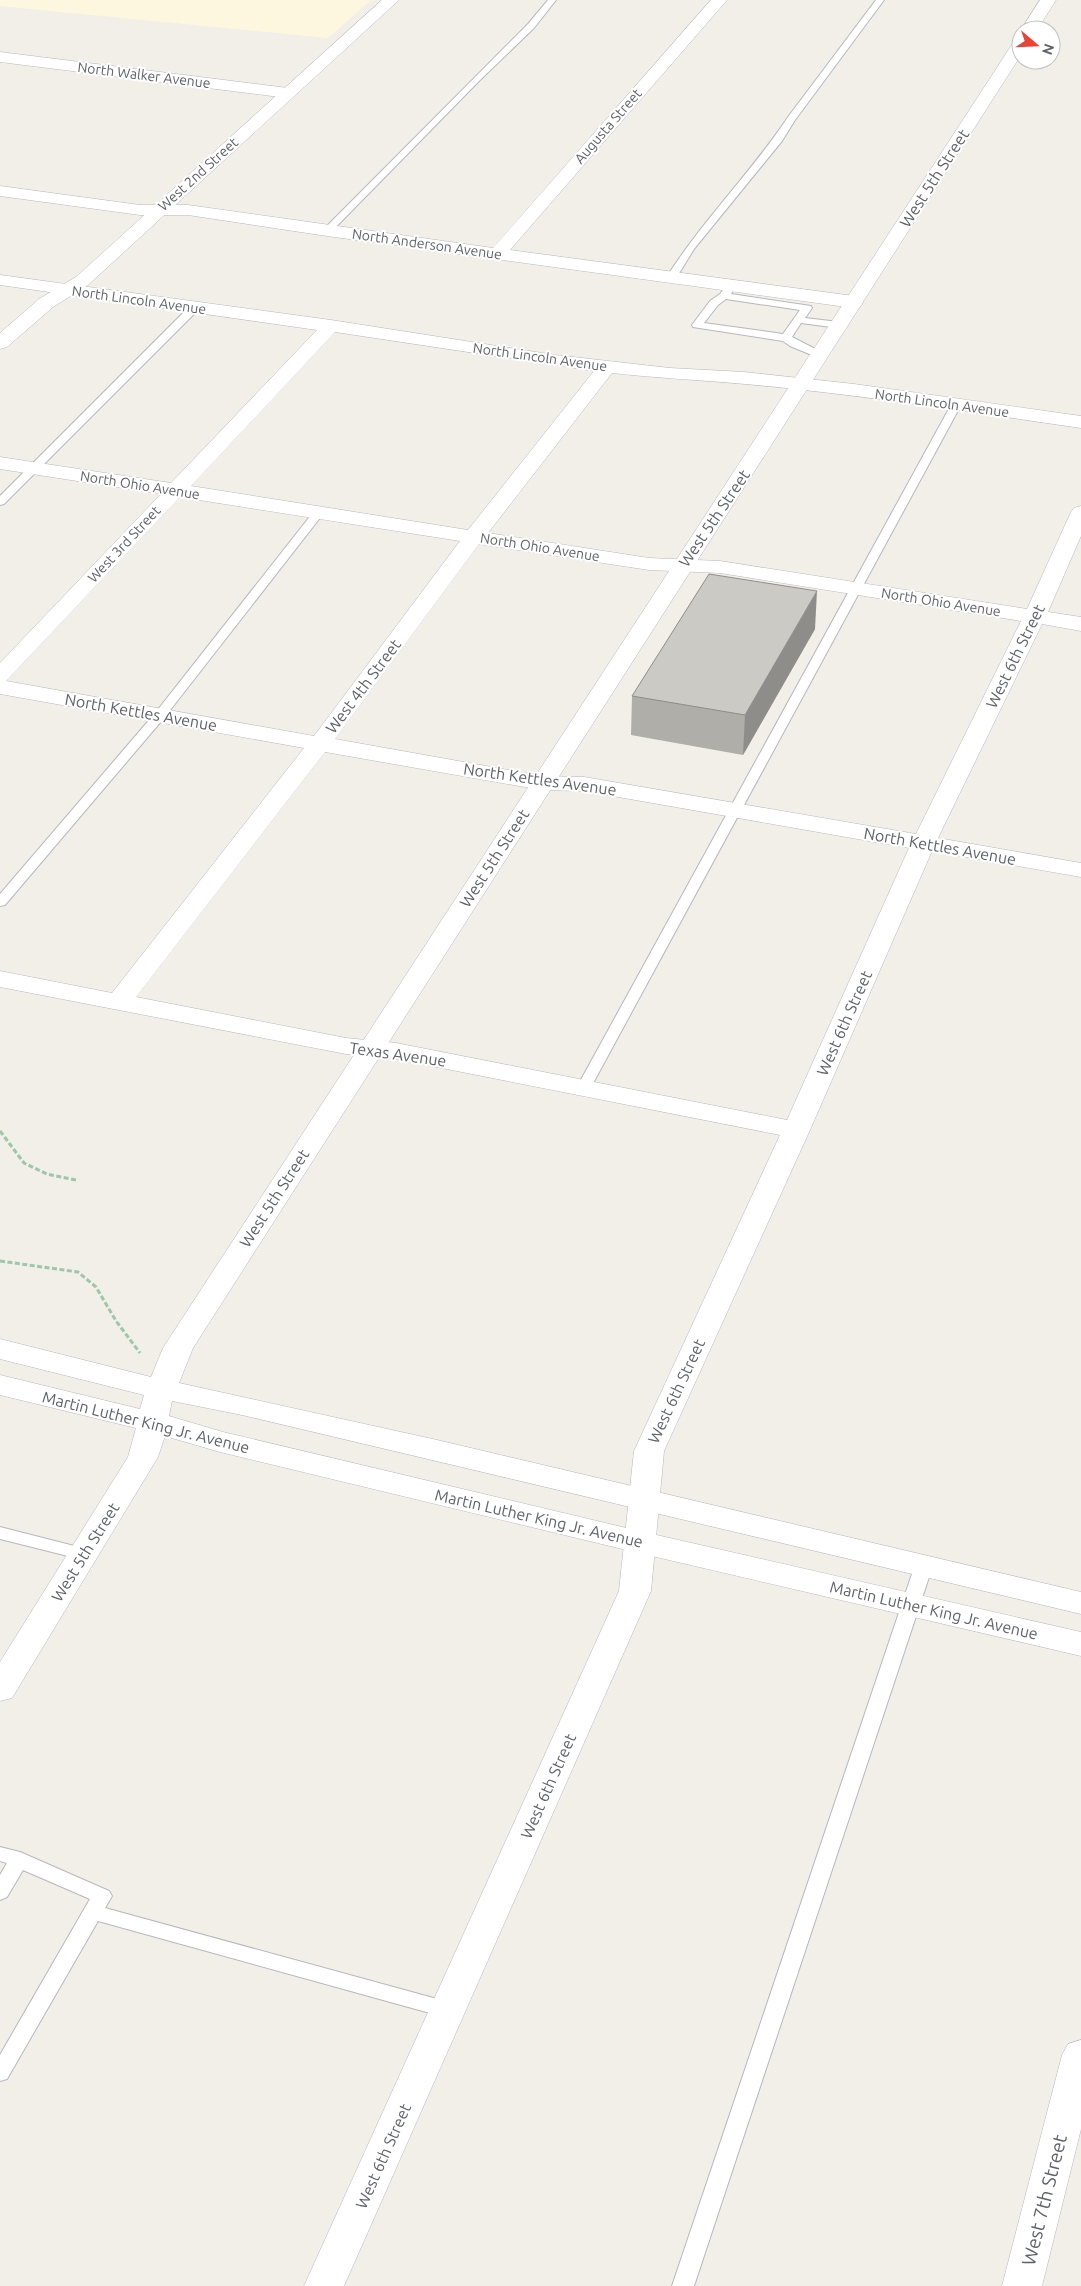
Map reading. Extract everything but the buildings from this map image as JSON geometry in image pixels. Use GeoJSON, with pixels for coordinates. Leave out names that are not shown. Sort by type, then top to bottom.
{"type":"FeatureCollection","features":[{"type":"Feature","properties":{"kind":"street","name":"West 2nd Street"},"geometry":{"type":"LineString","coordinates":[[0,343],[46,303],[82,281],[157,210],[391,0]]}},
{"type":"Feature","properties":{"kind":"street","name":"Augusta Street"},"geometry":{"type":"LineString","coordinates":[[499,254],[503,246],[719,0]]}},
{"type":"Feature","properties":{"kind":"street"},"geometry":{"type":"LineString","coordinates":[[1035,20],[1048,0]]}},
{"type":"Feature","properties":{"kind":"street","name":"North Walker Avenue"},"geometry":{"type":"LineString","coordinates":[[0,57],[288,93]]}},
{"type":"Feature","properties":{"kind":"street","name":"West 5th Street"},"geometry":{"type":"LineString","coordinates":[[0,1689],[143,1457],[149,1443],[161,1389],[175,1362],[178,1348],[370,1048],[751,463],[799,385],[1011,59]]}},
{"type":"Feature","properties":{"kind":"street","name":"North Anderson Avenue"},"geometry":{"type":"LineString","coordinates":[[0,190],[157,210],[188,210],[671,278],[728,291],[784,298],[854,302]]}},
{"type":"Feature","properties":{"kind":"street","name":"North Lincoln Avenue"},"geometry":{"type":"LineString","coordinates":[[0,280],[331,326],[606,367],[670,374],[744,378],[854,390],[1081,422]]}},
{"type":"Feature","properties":{"kind":"street","name":"West 3rd Street"},"geometry":{"type":"LineString","coordinates":[[0,676],[331,326]]}},
{"type":"Feature","properties":{"kind":"street","name":"West 4th Street"},"geometry":{"type":"LineString","coordinates":[[118,1003],[320,743],[474,536],[606,367]]}},
{"type":"Feature","properties":{"kind":"street","name":"North Ohio Avenue"},"geometry":{"type":"LineString","coordinates":[[0,462],[649,564],[720,567],[1081,624]]}},
{"type":"Feature","properties":{"kind":"street","name":"West 6th Street"},"geometry":{"type":"LineString","coordinates":[[324,2286],[635,1591],[639,1542],[646,1499],[646,1470],[649,1451],[796,1130],[923,844],[1035,616],[1081,512]]}},
{"type":"Feature","properties":{"kind":"street","name":"North Kettles Avenue"},"geometry":{"type":"LineString","coordinates":[[0,686],[542,783],[584,784],[1081,870]]}},
{"type":"Feature","properties":{"kind":"street","name":"Texas Avenue"},"geometry":{"type":"LineString","coordinates":[[0,979],[346,1046],[396,1051],[796,1130]]}},
{"type":"Feature","properties":{"kind":"street"},"geometry":{"type":"LineString","coordinates":[[0,1349],[161,1389],[252,1407],[1081,1603]]}},
{"type":"Feature","properties":{"kind":"street","name":"Martin Luther King Jr. Avenue"},"geometry":{"type":"LineString","coordinates":[[0,1385],[153,1422],[230,1444],[639,1542],[1081,1644]]}},
{"type":"Feature","properties":{"kind":"street","name":"West 7th Street"},"geometry":{"type":"LineString","coordinates":[[1022,2286],[1081,2055]]}},
{"type":"Feature","properties":{"kind":"lane"},"geometry":{"type":"LineString","coordinates":[[327,231],[476,79],[531,26],[552,0]]}},
{"type":"Feature","properties":{"kind":"lane"},"geometry":{"type":"LineString","coordinates":[[671,278],[690,248],[779,139],[790,119],[880,0]]}},
{"type":"Feature","properties":{"kind":"lane"},"geometry":{"type":"LineString","coordinates":[[728,291],[714,303],[697,325],[786,338],[794,344],[819,355]]}},
{"type":"Feature","properties":{"kind":"lane"},"geometry":{"type":"LineString","coordinates":[[784,298],[806,308],[786,338]]}},
{"type":"Feature","properties":{"kind":"lane"},"geometry":{"type":"LineString","coordinates":[[0,502],[194,308]]}},
{"type":"Feature","properties":{"kind":"lane"},"geometry":{"type":"LineString","coordinates":[[798,320],[839,325]]}},
{"type":"Feature","properties":{"kind":"lane"},"geometry":{"type":"LineString","coordinates":[[584,1087],[733,810],[956,404]]}},
{"type":"Feature","properties":{"kind":"lane"},"geometry":{"type":"LineString","coordinates":[[0,902],[160,715],[319,512]]}},
{"type":"Feature","properties":{"kind":"lane"},"geometry":{"type":"LineString","coordinates":[[0,1533],[84,1554]]}},
{"type":"Feature","properties":{"kind":"lane"},"geometry":{"type":"LineString","coordinates":[[683,2286],[924,1565]]}},
{"type":"Feature","properties":{"kind":"lane"},"geometry":{"type":"LineString","coordinates":[[0,1854],[19,1860],[102,1896],[0,2074]]}},
{"type":"Feature","properties":{"kind":"lane"},"geometry":{"type":"LineString","coordinates":[[0,1892],[19,1860]]}},
{"type":"Feature","properties":{"kind":"lane"},"geometry":{"type":"LineString","coordinates":[[92,1912],[448,2010]]}},
{"type":"Feature","properties":{"kind":"path"},"geometry":{"type":"LineString","coordinates":[[0,1131],[24,1163],[47,1174],[76,1180]]}},
{"type":"Feature","properties":{"kind":"path"},"geometry":{"type":"LineString","coordinates":[[0,1260],[78,1272],[96,1287],[116,1321],[141,1355]]}},
{"type":"Feature","properties":{"kind":"shaded area"},"geometry":{"type":"Polygon","coordinates":[[[0,0],[371,0],[328,38],[0,6],[0,0]]]}}]}
